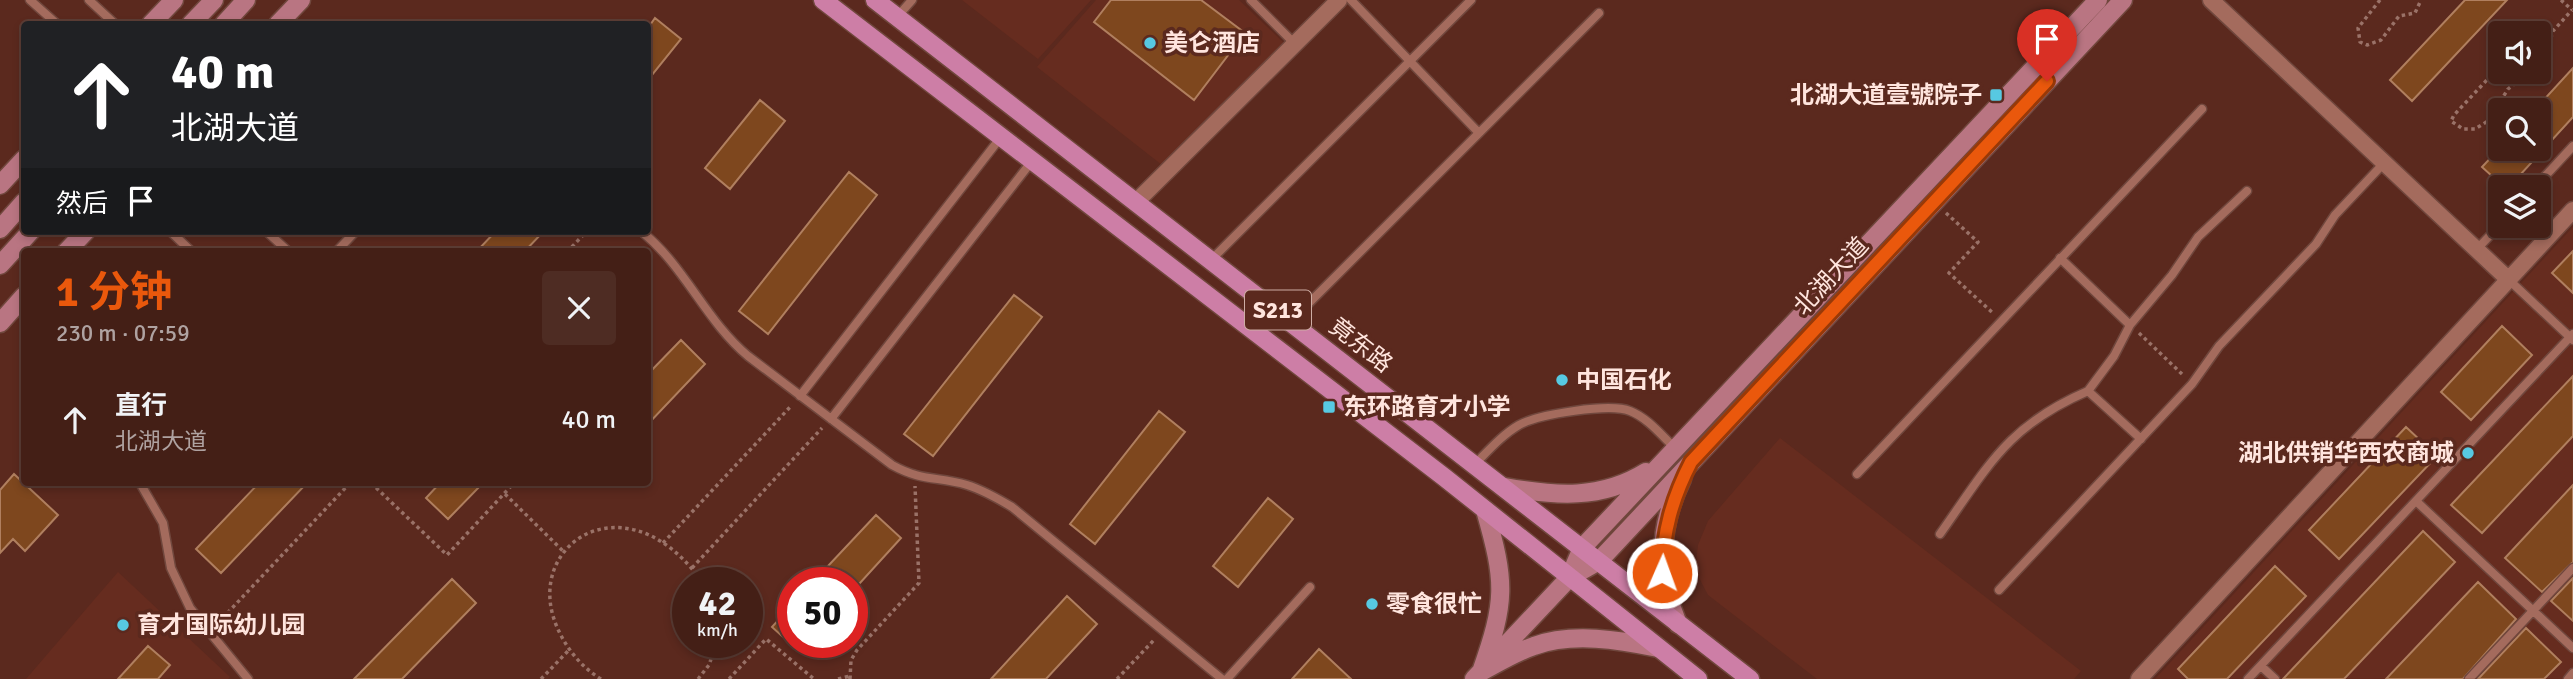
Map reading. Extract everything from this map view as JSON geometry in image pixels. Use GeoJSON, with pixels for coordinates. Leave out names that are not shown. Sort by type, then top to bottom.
{"type":"FeatureCollection","features":[{"type":"Feature","properties":{"kind":"main road"},"geometry":{"type":"LineString","coordinates":[[154,21],[174,0]]}},
{"type":"Feature","properties":{"kind":"main road"},"geometry":{"type":"LineString","coordinates":[[194,21],[215,0]]}},
{"type":"Feature","properties":{"kind":"main road"},"geometry":{"type":"LineString","coordinates":[[226,21],[246,0]]}},
{"type":"Feature","properties":{"kind":"main road"},"geometry":{"type":"LineString","coordinates":[[281,21],[301,0]]}},
{"type":"Feature","properties":{"kind":"main road","name":"S213"},"geometry":{"type":"LineString","coordinates":[[823,0],[1485,510],[1698,679]]}},
{"type":"Feature","properties":{"kind":"main road","name":"竟东路"},"geometry":{"type":"LineString","coordinates":[[875,0],[1138,201],[1750,679]]}},
{"type":"Feature","properties":{"kind":"main road","name":"北湖大道"},"geometry":{"type":"LineString","coordinates":[[1569,578],[1582,548],[2098,0]]}},
{"type":"Feature","properties":{"kind":"main road","name":"北湖大道"},"geometry":{"type":"LineString","coordinates":[[1477,675],[1569,578],[1599,561],[2123,0]]}},
{"type":"Feature","properties":{"kind":"main road"},"geometry":{"type":"LineString","coordinates":[[0,185],[21,162]]}},
{"type":"Feature","properties":{"kind":"main road"},"geometry":{"type":"LineString","coordinates":[[0,229],[21,205]]}},
{"type":"Feature","properties":{"kind":"main road"},"geometry":{"type":"LineString","coordinates":[[0,265],[28,235]]}},
{"type":"Feature","properties":{"kind":"main road"},"geometry":{"type":"LineString","coordinates":[[70,248],[82,235]]}},
{"type":"Feature","properties":{"kind":"main road"},"geometry":{"type":"LineString","coordinates":[[0,323],[21,299]]}},
{"type":"Feature","properties":{"kind":"main road"},"geometry":{"type":"LineString","coordinates":[[1505,487],[1577,495],[1600,493],[1626,484],[1676,449]]}},
{"type":"Feature","properties":{"kind":"main road"},"geometry":{"type":"LineString","coordinates":[[1678,624],[1666,595],[1662,573],[1664,530],[1672,501],[1691,462]]}},
{"type":"Feature","properties":{"kind":"main road"},"geometry":{"type":"LineString","coordinates":[[1477,675],[1499,622],[1502,597],[1496,548],[1485,510]]}},
{"type":"Feature","properties":{"kind":"main road"},"geometry":{"type":"LineString","coordinates":[[1477,675],[1534,645],[1558,641],[1604,640],[1658,648]]}},
{"type":"Feature","properties":{"kind":"street"},"geometry":{"type":"LineString","coordinates":[[1138,201],[1339,0]]}},
{"type":"Feature","properties":{"kind":"street"},"geometry":{"type":"LineString","coordinates":[[2211,0],[2509,280]]}},
{"type":"Feature","properties":{"kind":"street"},"geometry":{"type":"LineString","coordinates":[[2139,679],[2573,210]]}},
{"type":"Feature","properties":{"kind":"lane"},"geometry":{"type":"LineString","coordinates":[[30,0],[54,21]]}},
{"type":"Feature","properties":{"kind":"lane"},"geometry":{"type":"LineString","coordinates":[[89,0],[112,21]]}},
{"type":"Feature","properties":{"kind":"lane"},"geometry":{"type":"LineString","coordinates":[[897,17],[912,0]]}},
{"type":"Feature","properties":{"kind":"lane"},"geometry":{"type":"LineString","coordinates":[[1251,0],[1295,44]]}},
{"type":"Feature","properties":{"kind":"lane"},"geometry":{"type":"LineString","coordinates":[[1352,0],[1479,133]]}},
{"type":"Feature","properties":{"kind":"lane"},"geometry":{"type":"LineString","coordinates":[[1212,259],[1471,0]]}},
{"type":"Feature","properties":{"kind":"lane"},"geometry":{"type":"LineString","coordinates":[[1291,321],[1599,13]]}},
{"type":"Feature","properties":{"kind":"lane"},"geometry":{"type":"LineString","coordinates":[[1857,474],[2202,109]]}},
{"type":"Feature","properties":{"kind":"lane"},"geometry":{"type":"LineString","coordinates":[[800,396],[1001,137]]}},
{"type":"Feature","properties":{"kind":"lane"},"geometry":{"type":"LineString","coordinates":[[2546,175],[2573,146]]}},
{"type":"Feature","properties":{"kind":"lane"},"geometry":{"type":"LineString","coordinates":[[831,419],[1032,161]]}},
{"type":"Feature","properties":{"kind":"lane"},"geometry":{"type":"LineString","coordinates":[[1999,590],[2192,384],[2219,346],[2316,244],[2335,215],[2385,163]]}},
{"type":"Feature","properties":{"kind":"lane"},"geometry":{"type":"LineString","coordinates":[[1940,534],[1999,450],[2015,434],[2062,402],[2088,391],[2114,356],[2130,325],[2172,275],[2198,237],[2247,191]]}},
{"type":"Feature","properties":{"kind":"lane"},"geometry":{"type":"LineString","coordinates":[[174,235],[188,248]]}},
{"type":"Feature","properties":{"kind":"lane"},"geometry":{"type":"LineString","coordinates":[[270,235],[285,248]]}},
{"type":"Feature","properties":{"kind":"lane"},"geometry":{"type":"LineString","coordinates":[[340,248],[352,235]]}},
{"type":"Feature","properties":{"kind":"lane"},"geometry":{"type":"LineString","coordinates":[[645,235],[679,267],[729,340],[800,396],[892,465],[914,477],[965,484],[991,494],[1012,507],[1225,679],[1310,587]]}},
{"type":"Feature","properties":{"kind":"lane"},"geometry":{"type":"LineString","coordinates":[[2477,249],[2488,238]]}},
{"type":"Feature","properties":{"kind":"lane"},"geometry":{"type":"LineString","coordinates":[[2060,258],[2130,325]]}},
{"type":"Feature","properties":{"kind":"lane"},"geometry":{"type":"LineString","coordinates":[[2248,679],[2572,338],[2509,280]]}},
{"type":"Feature","properties":{"kind":"lane"},"geometry":{"type":"LineString","coordinates":[[2088,391],[2141,439]]}},
{"type":"Feature","properties":{"kind":"lane"},"geometry":{"type":"LineString","coordinates":[[1475,464],[1506,433],[1522,423],[1539,417],[1616,407],[1643,418],[1676,449]]}},
{"type":"Feature","properties":{"kind":"lane"},"geometry":{"type":"LineString","coordinates":[[142,486],[163,523],[171,568],[190,608],[248,679]]}},
{"type":"Feature","properties":{"kind":"lane"},"geometry":{"type":"LineString","coordinates":[[2416,501],[2573,648]]}},
{"type":"Feature","properties":{"kind":"lane"},"geometry":{"type":"LineString","coordinates":[[2469,679],[2573,568]]}},
{"type":"Feature","properties":{"kind":"lane"},"geometry":{"type":"LineString","coordinates":[[2261,666],[2275,679]]}},
{"type":"Feature","properties":{"kind":"lane"},"geometry":{"type":"LineString","coordinates":[[2568,679],[2573,673]]}},
{"type":"Feature","properties":{"kind":"path"},"geometry":{"type":"LineString","coordinates":[[2380,0],[2358,28],[2360,42],[2367,45],[2381,40],[2399,16],[2415,13],[2421,0]]}},
{"type":"Feature","properties":{"kind":"path"},"geometry":{"type":"LineString","coordinates":[[2551,37],[2553,31],[2572,10],[2561,0]]}},
{"type":"Feature","properties":{"kind":"path"},"geometry":{"type":"LineString","coordinates":[[2488,79],[2454,115],[2451,121],[2455,126],[2475,130],[2488,121],[2508,89],[2514,84]]}},
{"type":"Feature","properties":{"kind":"path"},"geometry":{"type":"LineString","coordinates":[[1934,202],[1978,242],[1949,273],[2001,320]]}},
{"type":"Feature","properties":{"kind":"path"},"geometry":{"type":"LineString","coordinates":[[571,248],[583,235]]}},
{"type":"Feature","properties":{"kind":"path"},"geometry":{"type":"LineString","coordinates":[[2130,325],[2192,384]]}},
{"type":"Feature","properties":{"kind":"path"},"geometry":{"type":"LineString","coordinates":[[663,543],[800,396]]}},
{"type":"Feature","properties":{"kind":"path"},"geometry":{"type":"LineString","coordinates":[[693,567],[831,419]]}},
{"type":"Feature","properties":{"kind":"path"},"geometry":{"type":"LineString","coordinates":[[838,679],[850,678],[851,660],[857,650],[919,583],[914,477]]}},
{"type":"Feature","properties":{"kind":"path"},"geometry":{"type":"LineString","coordinates":[[209,632],[347,486]]}},
{"type":"Feature","properties":{"kind":"path"},"geometry":{"type":"LineString","coordinates":[[374,486],[447,555],[512,486]]}},
{"type":"Feature","properties":{"kind":"path"},"geometry":{"type":"LineString","coordinates":[[505,494],[563,551]]}},
{"type":"Feature","properties":{"kind":"path"},"geometry":{"type":"LineString","coordinates":[[601,679],[569,650],[556,627],[549,604],[551,576],[563,551],[575,540],[601,529],[630,530],[663,543],[691,567]]}},
{"type":"Feature","properties":{"kind":"path"},"geometry":{"type":"LineString","coordinates":[[1117,679],[1162,630]]}},
{"type":"Feature","properties":{"kind":"path"},"geometry":{"type":"LineString","coordinates":[[729,679],[766,639],[814,679]]}},
{"type":"Feature","properties":{"kind":"path"},"geometry":{"type":"LineString","coordinates":[[541,679],[569,650]]}},
{"type":"Feature","properties":{"kind":"path"},"geometry":{"type":"LineString","coordinates":[[700,678],[709,658]]}},
{"type":"Feature","properties":{"kind":"path"},"geometry":{"type":"LineString","coordinates":[[589,679],[593,674]]}},
{"type":"Feature","properties":{"kind":"shaded area"},"geometry":{"type":"Polygon","coordinates":[[[962,0],[1091,0],[1038,59],[962,0]]]}},
{"type":"Feature","properties":{"kind":"shaded area"},"geometry":{"type":"Polygon","coordinates":[[[1096,0],[1239,0],[1284,43],[1162,165],[1037,67],[1096,0]]]}},
{"type":"Feature","properties":{"kind":"shaded area","name":"湖北供销华西农商城"},"geometry":{"type":"Polygon","coordinates":[[[2573,227],[2573,679],[2155,679],[2573,227]]]}},
{"type":"Feature","properties":{"kind":"shaded area"},"geometry":{"type":"Polygon","coordinates":[[[1780,438],[2081,671],[2074,679],[1817,679],[1708,595],[1695,570],[1698,545],[1708,521],[1780,438]]]}},
{"type":"Feature","properties":{"kind":"shaded area","name":"育才国际幼儿园"},"geometry":{"type":"Polygon","coordinates":[[[118,572],[230,677],[26,679],[118,572]]]}},
{"type":"Feature","properties":{"kind":"building"},"geometry":{"type":"Polygon","coordinates":[[[1111,0],[1201,0],[1245,33],[1194,100],[1094,22],[1111,0]]]}},
{"type":"Feature","properties":{"kind":"building"},"geometry":{"type":"Polygon","coordinates":[[[2465,0],[2507,0],[2412,101],[2390,80],[2465,0]]]}},
{"type":"Feature","properties":{"kind":"building"},"geometry":{"type":"Polygon","coordinates":[[[655,18],[681,39],[651,76],[651,24],[655,18]]]}},
{"type":"Feature","properties":{"kind":"building"},"geometry":{"type":"Polygon","coordinates":[[[2573,68],[2573,117],[2551,141],[2551,98],[2545,98],[2573,68]]]}},
{"type":"Feature","properties":{"kind":"building"},"geometry":{"type":"Polygon","coordinates":[[[760,100],[785,121],[730,189],[705,168],[760,100]]]}},
{"type":"Feature","properties":{"kind":"building"},"geometry":{"type":"Polygon","coordinates":[[[2488,161],[2533,161],[2520,175],[2491,175],[2482,167],[2488,161]]]}},
{"type":"Feature","properties":{"kind":"building"},"geometry":{"type":"Polygon","coordinates":[[[849,172],[877,195],[768,334],[739,311],[849,172]]]}},
{"type":"Feature","properties":{"kind":"building"},"geometry":{"type":"Polygon","coordinates":[[[492,235],[540,235],[528,248],[480,248],[492,235]]]}},
{"type":"Feature","properties":{"kind":"building"},"geometry":{"type":"Polygon","coordinates":[[[2573,251],[2573,293],[2552,273],[2573,251]]]}},
{"type":"Feature","properties":{"kind":"building"},"geometry":{"type":"Polygon","coordinates":[[[1014,295],[1042,317],[933,456],[904,434],[1014,295]]]}},
{"type":"Feature","properties":{"kind":"building"},"geometry":{"type":"Polygon","coordinates":[[[2502,326],[2532,355],[2471,420],[2441,392],[2502,326]]]}},
{"type":"Feature","properties":{"kind":"building"},"geometry":{"type":"Polygon","coordinates":[[[681,340],[705,364],[651,421],[651,371],[681,340]]]}},
{"type":"Feature","properties":{"kind":"building"},"geometry":{"type":"Polygon","coordinates":[[[2573,376],[2573,436],[2482,533],[2451,505],[2573,376]]]}},
{"type":"Feature","properties":{"kind":"building"},"geometry":{"type":"Polygon","coordinates":[[[1159,411],[1185,432],[1095,544],[1070,524],[1159,411]]]}},
{"type":"Feature","properties":{"kind":"building"},"geometry":{"type":"Polygon","coordinates":[[[2406,427],[2437,456],[2339,559],[2309,530],[2406,427]]]}},
{"type":"Feature","properties":{"kind":"building"},"geometry":{"type":"Polygon","coordinates":[[[14,474],[21,481],[21,486],[27,486],[58,515],[25,551],[13,539],[0,553],[0,490],[14,474]]]}},
{"type":"Feature","properties":{"kind":"building"},"geometry":{"type":"Polygon","coordinates":[[[2573,485],[2573,562],[2542,592],[2505,558],[2573,485]]]}},
{"type":"Feature","properties":{"kind":"building"},"geometry":{"type":"Polygon","coordinates":[[[256,486],[304,486],[221,573],[196,549],[256,486]]]}},
{"type":"Feature","properties":{"kind":"building"},"geometry":{"type":"Polygon","coordinates":[[[437,486],[480,486],[448,519],[426,498],[437,486]]]}},
{"type":"Feature","properties":{"kind":"building"},"geometry":{"type":"Polygon","coordinates":[[[1268,498],[1293,519],[1238,587],[1213,566],[1268,498]]]}},
{"type":"Feature","properties":{"kind":"building"},"geometry":{"type":"Polygon","coordinates":[[[876,515],[901,538],[868,574],[868,567],[827,567],[876,515]]]}},
{"type":"Feature","properties":{"kind":"building"},"geometry":{"type":"Polygon","coordinates":[[[2423,531],[2455,562],[2344,679],[2283,679],[2423,531]]]}},
{"type":"Feature","properties":{"kind":"building"},"geometry":{"type":"Polygon","coordinates":[[[2275,566],[2306,596],[2227,679],[2188,679],[2178,669],[2275,566]]]}},
{"type":"Feature","properties":{"kind":"building"},"geometry":{"type":"Polygon","coordinates":[[[2573,578],[2573,621],[2551,601],[2573,578]]]}},
{"type":"Feature","properties":{"kind":"building"},"geometry":{"type":"Polygon","coordinates":[[[452,579],[476,603],[402,679],[354,679],[452,579]]]}},
{"type":"Feature","properties":{"kind":"building"},"geometry":{"type":"Polygon","coordinates":[[[2478,582],[2516,619],[2463,679],[2386,679],[2478,582]]]}},
{"type":"Feature","properties":{"kind":"building"},"geometry":{"type":"Polygon","coordinates":[[[1067,596],[1097,624],[1046,679],[991,679],[1067,596]]]}},
{"type":"Feature","properties":{"kind":"building"},"geometry":{"type":"Polygon","coordinates":[[[2526,628],[2561,662],[2544,679],[2478,679],[2526,628]]]}},
{"type":"Feature","properties":{"kind":"building"},"geometry":{"type":"Polygon","coordinates":[[[148,646],[170,665],[158,679],[118,679],[148,646]]]}},
{"type":"Feature","properties":{"kind":"building"},"geometry":{"type":"Polygon","coordinates":[[[1319,649],[1351,679],[1292,679],[1319,649]]]}},
{"type":"Feature","properties":{"kind":"place","name":"美仑酒店"},"geometry":{"type":"Point","coordinates":[1150,43]}},
{"type":"Feature","properties":{"kind":"place","name":"北湖大道壹號院子"},"geometry":{"type":"Point","coordinates":[1996,95]}},
{"type":"Feature","properties":{"kind":"place","name":"中国石化"},"geometry":{"type":"Point","coordinates":[1562,380]}},
{"type":"Feature","properties":{"kind":"place","name":"东环路育才小学"},"geometry":{"type":"Point","coordinates":[1329,407]}},
{"type":"Feature","properties":{"kind":"place","name":"湖北供销华西农商城"},"geometry":{"type":"Point","coordinates":[2468,453]}},
{"type":"Feature","properties":{"kind":"place","name":"零食很忙"},"geometry":{"type":"Point","coordinates":[1372,604]}},
{"type":"Feature","properties":{"kind":"place","name":"育才国际幼儿园"},"geometry":{"type":"Point","coordinates":[123,625]}},
{"type":"Feature","properties":{"kind":"route"},"geometry":{"type":"LineString","coordinates":[[1662,573],[1664,530],[1672,501],[1691,462],[2047,81]]}}]}
